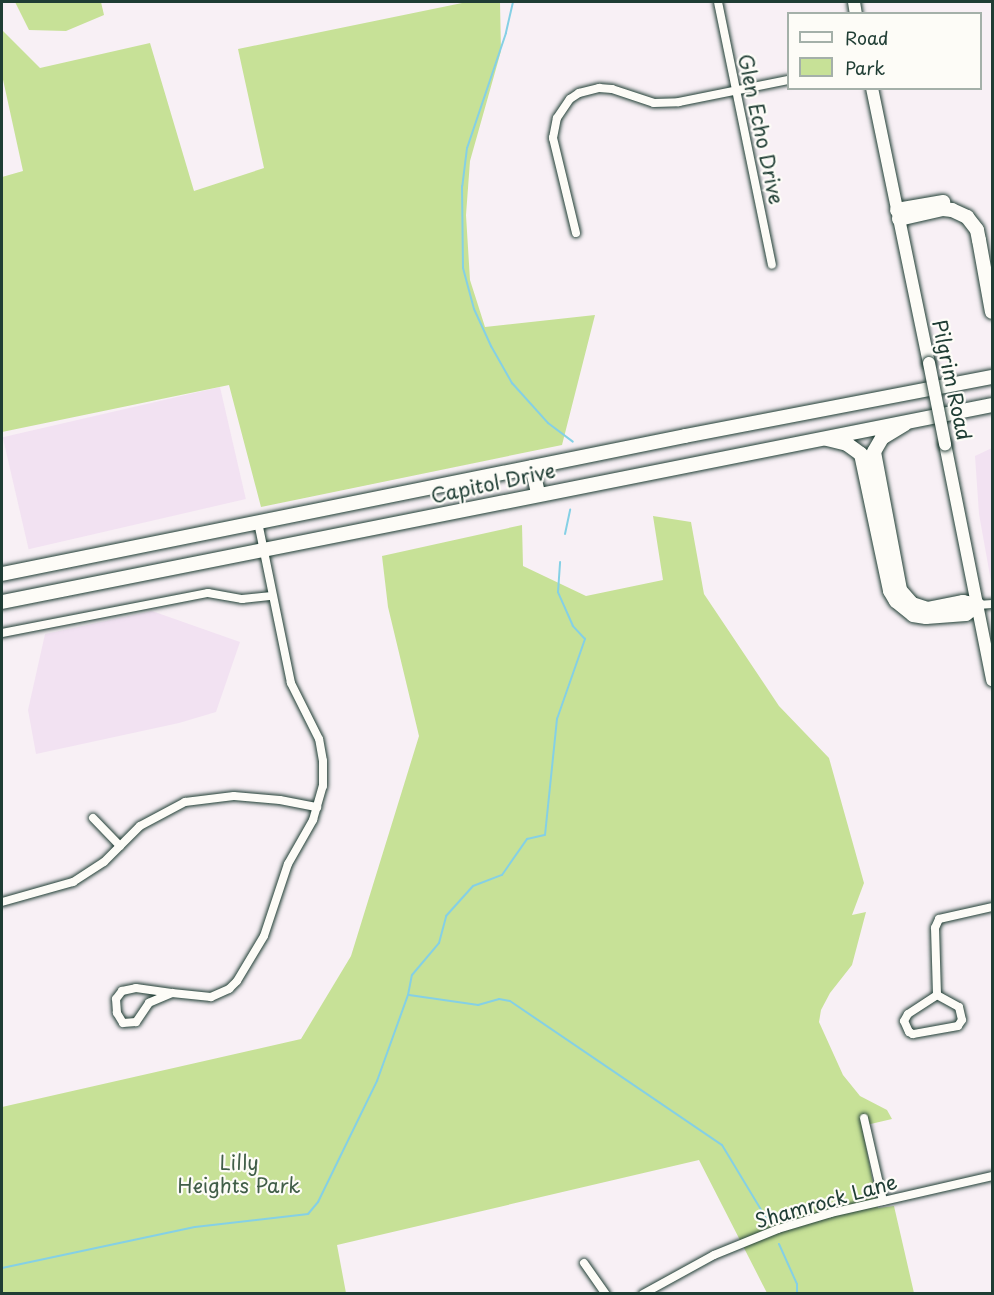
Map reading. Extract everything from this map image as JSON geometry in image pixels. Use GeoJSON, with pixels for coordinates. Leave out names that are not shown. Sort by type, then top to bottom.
{"type":"FeatureCollection","features":[{"type":"Feature","properties":{"kind":"main road","name":"Pilgrim Road"},"geometry":{"type":"LineString","coordinates":[[872,90],[945,444],[985,604],[993,680]]}},
{"type":"Feature","properties":{"kind":"main road"},"geometry":{"type":"LineString","coordinates":[[898,215],[936,202],[964,205],[981,221],[993,269]]}},
{"type":"Feature","properties":{"kind":"main road"},"geometry":{"type":"LineString","coordinates":[[898,215],[952,210],[967,217],[976,230],[979,240],[993,312]]}},
{"type":"Feature","properties":{"kind":"main road"},"geometry":{"type":"LineString","coordinates":[[968,381],[993,365]]}},
{"type":"Feature","properties":{"kind":"main road","name":"Capitol Drive"},"geometry":{"type":"LineString","coordinates":[[2,574],[993,377]]}},
{"type":"Feature","properties":{"kind":"main road","name":"Capitol Drive"},"geometry":{"type":"LineString","coordinates":[[2,603],[538,494],[993,405]]}},
{"type":"Feature","properties":{"kind":"main road"},"geometry":{"type":"LineString","coordinates":[[914,419],[882,438],[874,452],[900,590],[912,604],[920,608],[934,609],[963,602],[985,604]]}},
{"type":"Feature","properties":{"kind":"main road"},"geometry":{"type":"LineString","coordinates":[[819,438],[847,444],[861,454],[890,591],[896,602],[913,615],[926,617],[966,614],[985,604]]}},
{"type":"Feature","properties":{"kind":"main road"},"geometry":{"type":"LineString","coordinates":[[532,467],[538,494]]}},
{"type":"Feature","properties":{"kind":"street","name":"Glen Echo Drive"},"geometry":{"type":"LineString","coordinates":[[718,2],[772,264]]}},
{"type":"Feature","properties":{"kind":"street"},"geometry":{"type":"LineString","coordinates":[[576,233],[554,148],[554,128],[558,115],[570,99],[590,90],[612,89],[644,101],[665,103],[738,92],[787,80]]}},
{"type":"Feature","properties":{"kind":"street"},"geometry":{"type":"LineString","coordinates":[[172,993],[149,1003],[136,1022],[128,1024],[119,1020],[116,999],[122,991],[148,989],[211,997],[229,989],[237,981],[264,936],[288,864],[313,820],[317,807],[323,772],[319,739],[291,683],[258,522]]}},
{"type":"Feature","properties":{"kind":"street"},"geometry":{"type":"LineString","coordinates":[[2,633],[208,593],[242,599],[272,596]]}},
{"type":"Feature","properties":{"kind":"street"},"geometry":{"type":"LineString","coordinates":[[2,902],[73,882],[94,870],[140,826],[185,802],[204,798],[259,798],[317,807]]}},
{"type":"Feature","properties":{"kind":"street"},"geometry":{"type":"LineString","coordinates":[[93,818],[120,846]]}},
{"type":"Feature","properties":{"kind":"street"},"geometry":{"type":"LineString","coordinates":[[937,995],[935,928],[939,919],[993,908]]}},
{"type":"Feature","properties":{"kind":"street"},"geometry":{"type":"LineString","coordinates":[[937,995],[959,1007],[962,1020],[958,1026],[913,1034],[909,1032],[904,1021],[908,1014],[937,995]]}},
{"type":"Feature","properties":{"kind":"street"},"geometry":{"type":"LineString","coordinates":[[864,1118],[883,1201]]}},
{"type":"Feature","properties":{"kind":"street","name":"Shamrock Lane"},"geometry":{"type":"LineString","coordinates":[[643,1293],[696,1264],[757,1237],[823,1215],[993,1176]]}},
{"type":"Feature","properties":{"kind":"street"},"geometry":{"type":"LineString","coordinates":[[584,1263],[606,1293]]}},
{"type":"Feature","properties":{"kind":"shaded area"},"geometry":{"type":"Polygon","coordinates":[[[220,387],[246,499],[29,549],[3,437],[220,387]]]}},
{"type":"Feature","properties":{"kind":"shaded area"},"geometry":{"type":"Polygon","coordinates":[[[992,448],[992,587],[979,514],[975,456],[992,448]]]}},
{"type":"Feature","properties":{"kind":"shaded area"},"geometry":{"type":"Polygon","coordinates":[[[152,611],[240,642],[216,712],[179,723],[36,754],[28,710],[45,634],[152,611]]]}},
{"type":"Feature","properties":{"kind":"green space"},"geometry":{"type":"Polygon","coordinates":[[[15,2],[101,2],[104,15],[66,31],[29,30],[15,2]]]}},
{"type":"Feature","properties":{"kind":"green space"},"geometry":{"type":"Polygon","coordinates":[[[467,2],[500,2],[501,51],[470,161],[466,215],[470,280],[485,327],[595,315],[562,445],[261,507],[229,385],[2,432],[2,177],[23,171],[2,75],[2,30],[40,68],[150,43],[194,191],[264,168],[238,49],[467,2]]]}},
{"type":"Feature","properties":{"kind":"green space","name":"Lilly Heights Park"},"geometry":{"type":"Polygon","coordinates":[[[653,516],[691,522],[704,594],[779,706],[829,758],[864,883],[852,915],[866,912],[852,965],[830,993],[821,1010],[819,1022],[843,1075],[860,1096],[887,1110],[892,1119],[862,1126],[878,1208],[894,1206],[914,1293],[767,1293],[699,1160],[337,1245],[346,1293],[2,1293],[2,1107],[301,1039],[351,956],[419,736],[388,607],[382,556],[522,525],[523,566],[586,596],[663,580],[653,516]]]}},
{"type":"Feature","properties":{"kind":"waterway"},"geometry":{"type":"LineString","coordinates":[[513,2],[506,33],[467,148],[462,186],[463,268],[474,309],[512,383],[548,423],[573,442]]}},
{"type":"Feature","properties":{"kind":"waterway"},"geometry":{"type":"LineString","coordinates":[[565,534],[570,510]]}},
{"type":"Feature","properties":{"kind":"waterway"},"geometry":{"type":"LineString","coordinates":[[2,1268],[195,1227],[308,1214],[318,1202],[377,1081],[408,995],[412,975],[439,943],[446,916],[473,886],[502,875],[527,839],[545,835],[557,719],[585,639],[573,626],[558,592],[560,562]]}},
{"type":"Feature","properties":{"kind":"waterway"},"geometry":{"type":"LineString","coordinates":[[409,995],[478,1005],[499,999],[510,1001],[722,1145],[766,1218]]}},
{"type":"Feature","properties":{"kind":"waterway"},"geometry":{"type":"LineString","coordinates":[[779,1244],[797,1284],[797,1294]]}}]}
